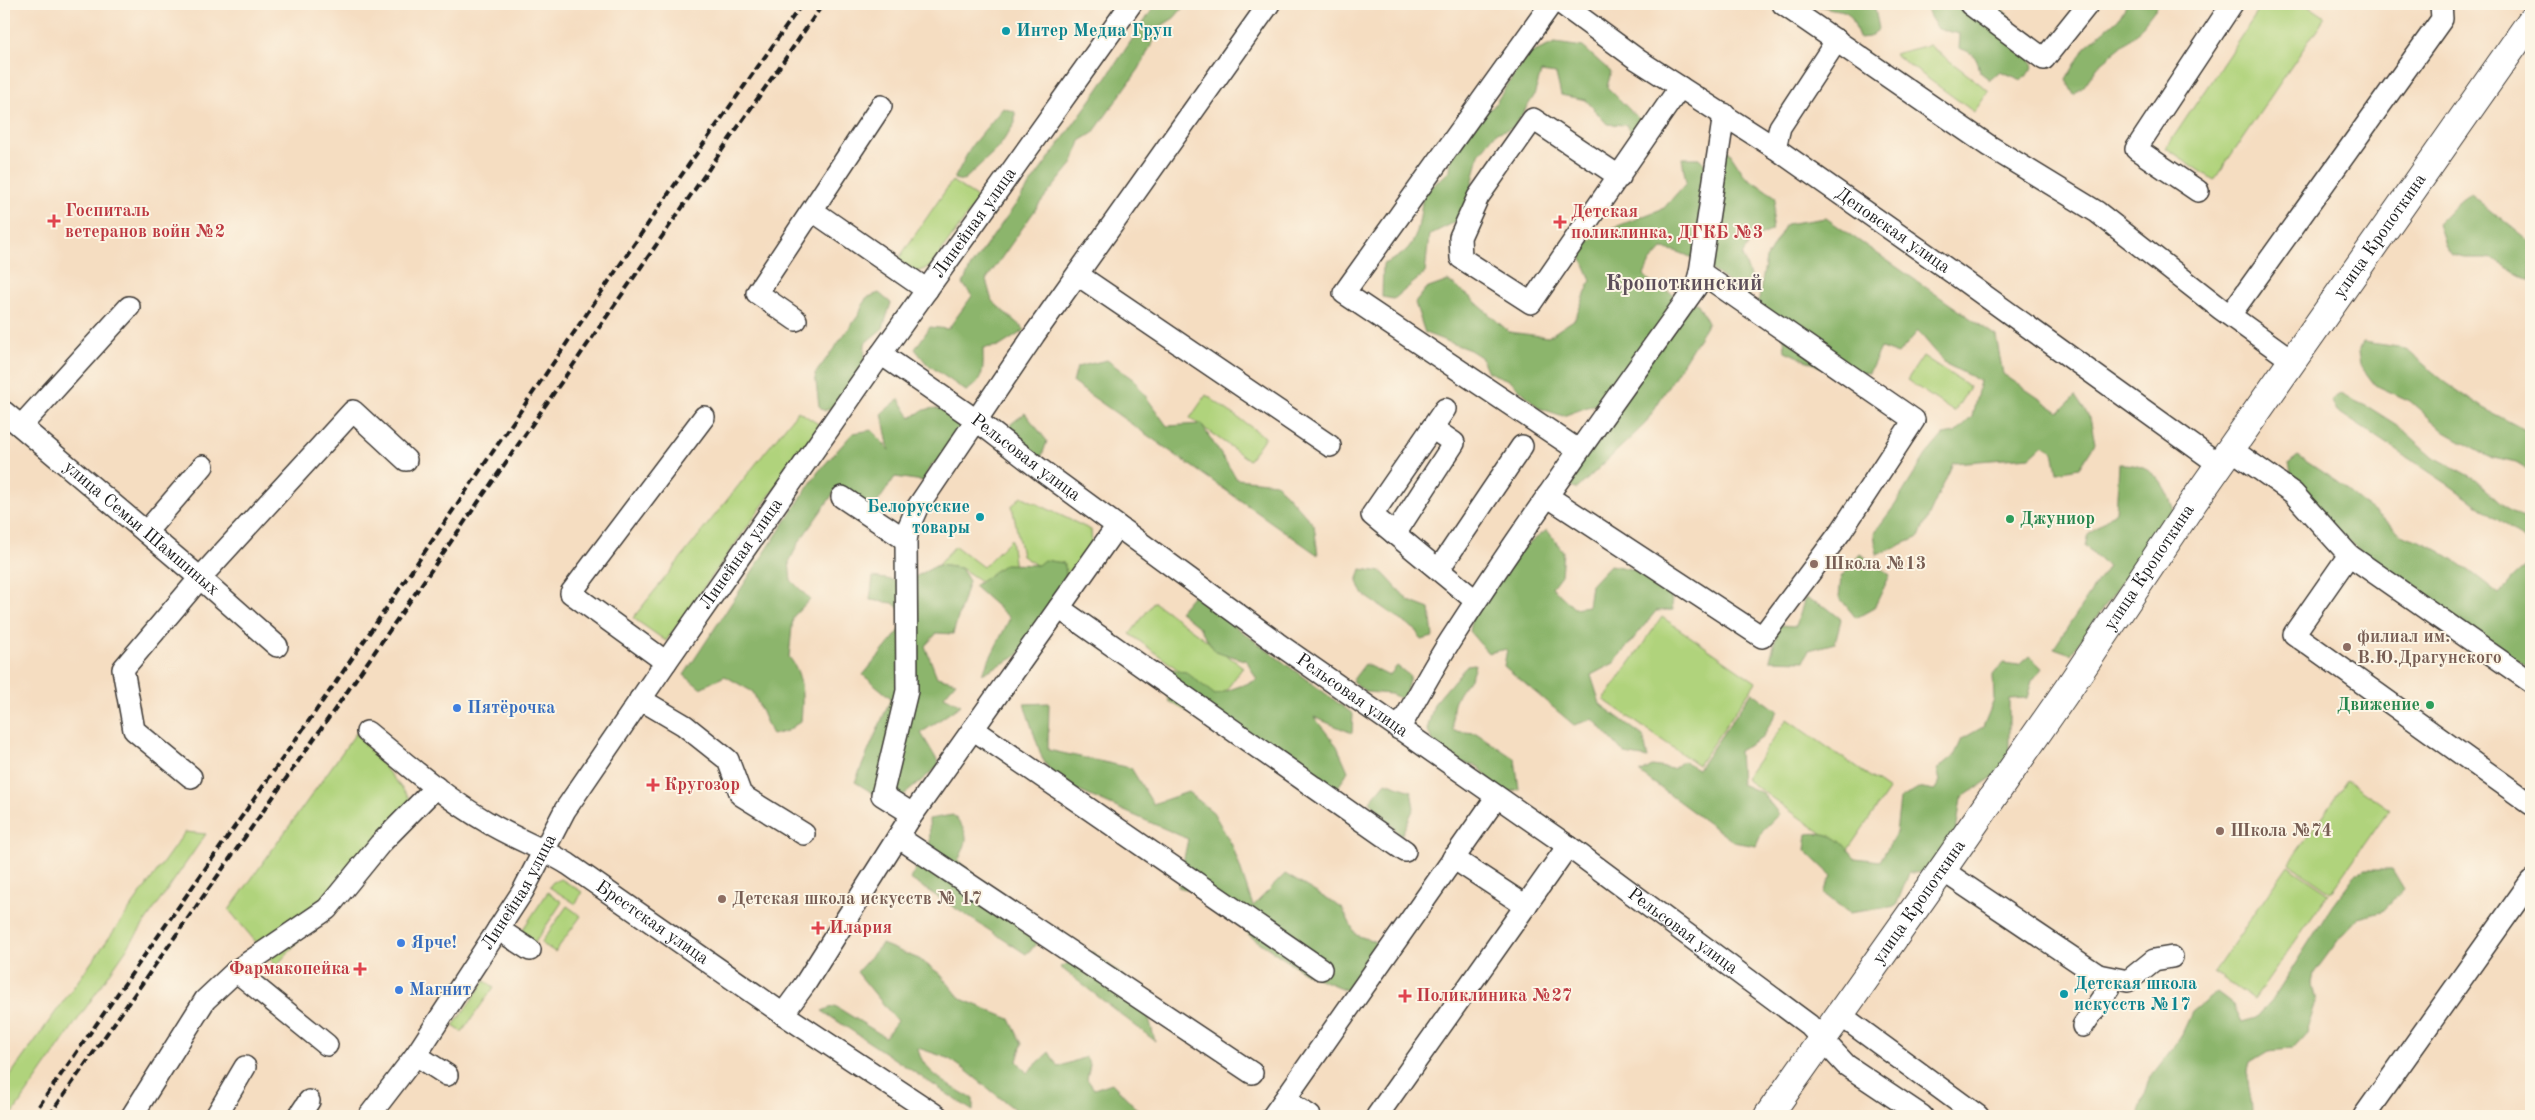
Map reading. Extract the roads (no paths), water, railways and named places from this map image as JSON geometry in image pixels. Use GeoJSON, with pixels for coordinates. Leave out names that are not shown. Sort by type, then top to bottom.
{"type":"FeatureCollection","features":[{"type":"Feature","properties":{"kind":"main road","name":"улица Кропоткина"},"geometry":{"type":"LineString","coordinates":[[1768,1116],[1942,870],[2293,360],[2531,21]]}},
{"type":"Feature","properties":{"kind":"street","name":"Линейная улица"},"geometry":{"type":"LineString","coordinates":[[369,1116],[416,1055],[523,891],[565,810],[640,699],[881,354],[1131,4]]}},
{"type":"Feature","properties":{"kind":"street"},"geometry":{"type":"LineString","coordinates":[[910,818],[906,810],[882,795],[906,691],[906,540],[909,526],[917,508],[1034,335],[1269,4]]}},
{"type":"Feature","properties":{"kind":"street"},"geometry":{"type":"LineString","coordinates":[[1551,4],[1344,293],[1578,450]]}},
{"type":"Feature","properties":{"kind":"street"},"geometry":{"type":"LineString","coordinates":[[1783,4],[1989,146],[2097,212],[2230,315],[2293,360]]}},
{"type":"Feature","properties":{"kind":"street"},"geometry":{"type":"LineString","coordinates":[[1970,4],[2044,59],[2088,4]]}},
{"type":"Feature","properties":{"kind":"street"},"geometry":{"type":"LineString","coordinates":[[2198,191],[2136,149],[2232,4]]}},
{"type":"Feature","properties":{"kind":"street"},"geometry":{"type":"LineString","coordinates":[[2230,315],[2442,19],[2441,4]]}},
{"type":"Feature","properties":{"kind":"street","name":"Деповская улица"},"geometry":{"type":"LineString","coordinates":[[1572,7],[1638,60],[1775,148],[1963,280],[2226,457],[2293,493],[2350,554],[2531,682]]}},
{"type":"Feature","properties":{"kind":"street"},"geometry":{"type":"LineString","coordinates":[[1775,148],[1780,127],[1837,40]]}},
{"type":"Feature","properties":{"kind":"street"},"geometry":{"type":"LineString","coordinates":[[1620,177],[1533,119],[1478,197],[1460,237],[1461,258],[1531,303],[1620,177],[1680,87]]}},
{"type":"Feature","properties":{"kind":"street"},"geometry":{"type":"LineString","coordinates":[[796,320],[757,293],[881,106]]}},
{"type":"Feature","properties":{"kind":"street"},"geometry":{"type":"LineString","coordinates":[[1400,729],[1449,641],[1578,450],[1696,287],[1700,272],[1724,114]]}},
{"type":"Feature","properties":{"kind":"street"},"geometry":{"type":"LineString","coordinates":[[813,210],[927,290]]}},
{"type":"Feature","properties":{"kind":"street"},"geometry":{"type":"LineString","coordinates":[[1547,496],[1762,637],[1842,530],[1914,420],[1700,272]]}},
{"type":"Feature","properties":{"kind":"street"},"geometry":{"type":"LineString","coordinates":[[1078,275],[1330,446]]}},
{"type":"Feature","properties":{"kind":"street"},"geometry":{"type":"LineString","coordinates":[[10,420],[129,307]]}},
{"type":"Feature","properties":{"kind":"street","name":"Рельсовая улица"},"geometry":{"type":"LineString","coordinates":[[881,354],[976,420],[1277,644],[1496,798],[1568,846],[1809,1025],[1846,1065],[1922,1116]]}},
{"type":"Feature","properties":{"kind":"street"},"geometry":{"type":"LineString","coordinates":[[1445,409],[1372,515],[1476,601]]}},
{"type":"Feature","properties":{"kind":"street"},"geometry":{"type":"LineString","coordinates":[[191,777],[134,730],[123,668],[200,578],[353,411],[406,460]]}},
{"type":"Feature","properties":{"kind":"street"},"geometry":{"type":"LineString","coordinates":[[666,662],[571,593],[704,417]]}},
{"type":"Feature","properties":{"kind":"street","name":"улица Семьи Шамшиных"},"geometry":{"type":"LineString","coordinates":[[10,420],[146,532],[277,646]]}},
{"type":"Feature","properties":{"kind":"street"},"geometry":{"type":"LineString","coordinates":[[1395,534],[1454,442],[1432,428]]}},
{"type":"Feature","properties":{"kind":"street"},"geometry":{"type":"LineString","coordinates":[[1439,569],[1522,446]]}},
{"type":"Feature","properties":{"kind":"street"},"geometry":{"type":"LineString","coordinates":[[146,532],[203,466]]}},
{"type":"Feature","properties":{"kind":"street"},"geometry":{"type":"LineString","coordinates":[[842,497],[906,540]]}},
{"type":"Feature","properties":{"kind":"street"},"geometry":{"type":"LineString","coordinates":[[783,1014],[806,984],[910,818],[1117,526]]}},
{"type":"Feature","properties":{"kind":"street"},"geometry":{"type":"LineString","coordinates":[[2350,554],[2294,634],[2531,804]]}},
{"type":"Feature","properties":{"kind":"street"},"geometry":{"type":"LineString","coordinates":[[1059,608],[1405,850]]}},
{"type":"Feature","properties":{"kind":"street"},"geometry":{"type":"LineString","coordinates":[[640,699],[684,725],[728,760],[741,795],[804,834]]}},
{"type":"Feature","properties":{"kind":"street"},"geometry":{"type":"LineString","coordinates":[[973,729],[1321,969]]}},
{"type":"Feature","properties":{"kind":"street","name":"Брестская улица"},"geometry":{"type":"LineString","coordinates":[[366,732],[436,787],[486,821],[522,841],[545,850],[783,1014],[937,1116]]}},
{"type":"Feature","properties":{"kind":"street"},"geometry":{"type":"LineString","coordinates":[[132,1116],[205,1000],[236,971],[327,909],[380,844],[436,787]]}},
{"type":"Feature","properties":{"kind":"street"},"geometry":{"type":"LineString","coordinates":[[1310,1116],[1279,1108],[1496,798]]}},
{"type":"Feature","properties":{"kind":"street"},"geometry":{"type":"LineString","coordinates":[[898,837],[1252,1073]]}},
{"type":"Feature","properties":{"kind":"street"},"geometry":{"type":"LineString","coordinates":[[1377,1116],[1568,846]]}},
{"type":"Feature","properties":{"kind":"street"},"geometry":{"type":"LineString","coordinates":[[1453,858],[1526,906]]}},
{"type":"Feature","properties":{"kind":"street"},"geometry":{"type":"LineString","coordinates":[[1942,870],[2098,974],[2109,988],[2082,1026]]}},
{"type":"Feature","properties":{"kind":"street"},"geometry":{"type":"LineString","coordinates":[[2364,1116],[2531,881]]}},
{"type":"Feature","properties":{"kind":"street"},"geometry":{"type":"LineString","coordinates":[[498,929],[530,950]]}},
{"type":"Feature","properties":{"kind":"street"},"geometry":{"type":"LineString","coordinates":[[2098,974],[2128,981],[2154,960],[2172,957]]}},
{"type":"Feature","properties":{"kind":"street"},"geometry":{"type":"LineString","coordinates":[[236,971],[327,1044]]}},
{"type":"Feature","properties":{"kind":"street"},"geometry":{"type":"LineString","coordinates":[[1839,1014],[1976,1116]]}},
{"type":"Feature","properties":{"kind":"street"},"geometry":{"type":"LineString","coordinates":[[416,1055],[447,1075]]}},
{"type":"Feature","properties":{"kind":"street"},"geometry":{"type":"LineString","coordinates":[[216,1116],[245,1067]]}},
{"type":"Feature","properties":{"kind":"railway"},"geometry":{"type":"LineString","coordinates":[[32,1116],[336,682],[671,190],[802,4]]}},
{"type":"Feature","properties":{"kind":"railway"},"geometry":{"type":"LineString","coordinates":[[49,1116],[349,689],[823,4]]}},
{"type":"Feature","properties":{"kind":"place","name":"Интер Медиа Груп"},"geometry":{"type":"Point","coordinates":[1006,31]}},
{"type":"Feature","properties":{"kind":"place","name":"Госпиталь ветеранов войн №2"},"geometry":{"type":"Point","coordinates":[54,221]}},
{"type":"Feature","properties":{"kind":"place","name":"Детская поликлинка, ДГКБ №3"},"geometry":{"type":"Point","coordinates":[1560,222]}},
{"type":"Feature","properties":{"kind":"place","name":"Белорусские товары"},"geometry":{"type":"Point","coordinates":[980,517]}},
{"type":"Feature","properties":{"kind":"place","name":"Джуниор"},"geometry":{"type":"Point","coordinates":[2010,519]}},
{"type":"Feature","properties":{"kind":"place","name":"Школа №13"},"geometry":{"type":"Point","coordinates":[1814,564]}},
{"type":"Feature","properties":{"kind":"place","name":"филиал им. В.Ю.Драгунского"},"geometry":{"type":"Point","coordinates":[2347,647]}},
{"type":"Feature","properties":{"kind":"place","name":"Движение"},"geometry":{"type":"Point","coordinates":[2430,705]}},
{"type":"Feature","properties":{"kind":"place","name":"Пятёрочка"},"geometry":{"type":"Point","coordinates":[457,708]}},
{"type":"Feature","properties":{"kind":"place","name":"Кругозор"},"geometry":{"type":"Point","coordinates":[653,785]}},
{"type":"Feature","properties":{"kind":"place","name":"Школа №74"},"geometry":{"type":"Point","coordinates":[2220,831]}},
{"type":"Feature","properties":{"kind":"place","name":"Детская школа искусств № 17"},"geometry":{"type":"Point","coordinates":[722,899]}},
{"type":"Feature","properties":{"kind":"place","name":"Илария"},"geometry":{"type":"Point","coordinates":[818,928]}},
{"type":"Feature","properties":{"kind":"place","name":"Ярче!"},"geometry":{"type":"Point","coordinates":[401,943]}},
{"type":"Feature","properties":{"kind":"place","name":"Фармакопейка"},"geometry":{"type":"Point","coordinates":[360,969]}},
{"type":"Feature","properties":{"kind":"place","name":"Магнит"},"geometry":{"type":"Point","coordinates":[399,990]}},
{"type":"Feature","properties":{"kind":"place","name":"Детская школа искусств №17"},"geometry":{"type":"Point","coordinates":[2064,994]}},
{"type":"Feature","properties":{"kind":"place","name":"Поликлиника №27"},"geometry":{"type":"Point","coordinates":[1405,996]}},
{"type":"Feature","properties":{"kind":"district","name":"Кропоткинский"},"geometry":{"type":"Point","coordinates":[1684,284]}}]}
